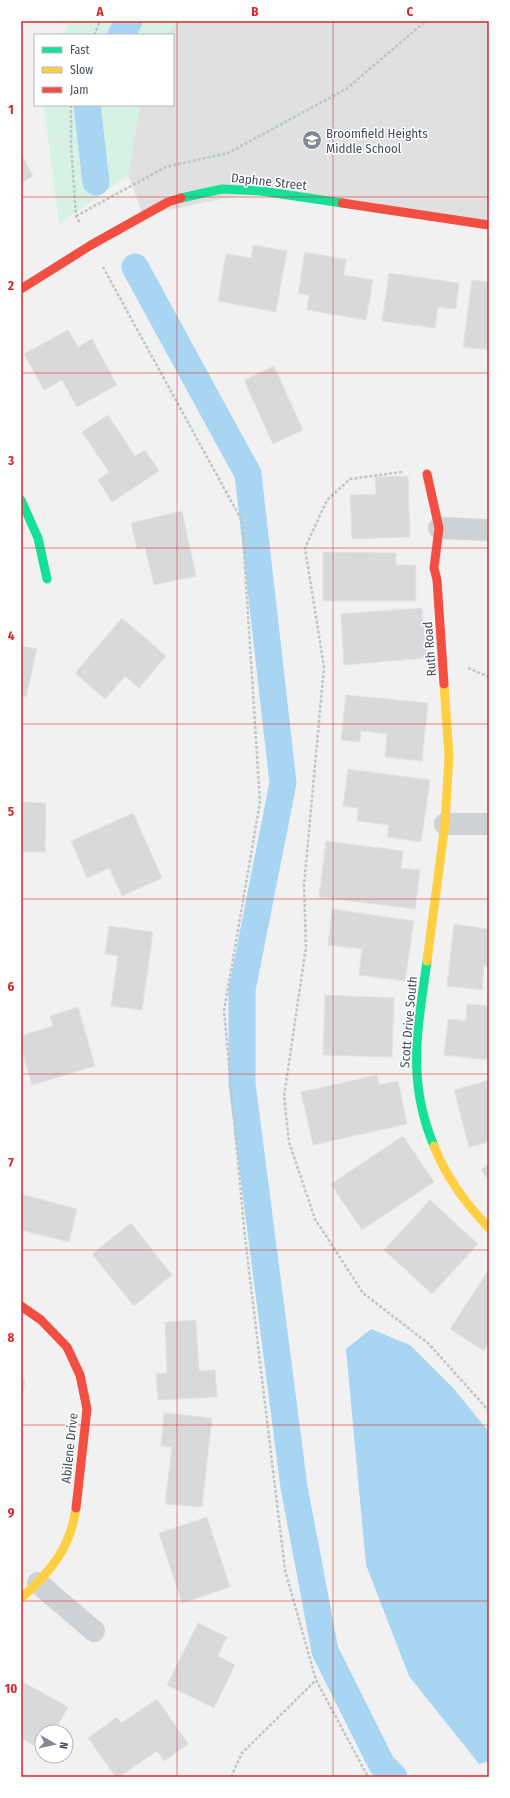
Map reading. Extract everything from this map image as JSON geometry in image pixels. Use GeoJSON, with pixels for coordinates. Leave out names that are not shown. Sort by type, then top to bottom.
{"type":"FeatureCollection","features":[{"type":"Feature","properties":{"kind":"street","name":"Daphne Street"},"geometry":{"type":"LineString","coordinates":[[21,289],[91,245],[168,202],[194,194],[222,189],[261,191],[489,225]]}},
{"type":"Feature","properties":{"kind":"street","name":"Ruth Road"},"geometry":{"type":"LineString","coordinates":[[427,474],[439,528],[434,568],[438,580],[449,756],[445,824]]}},
{"type":"Feature","properties":{"kind":"street"},"geometry":{"type":"LineString","coordinates":[[21,500],[30,514],[38,534],[44,559],[46,579]]}},
{"type":"Feature","properties":{"kind":"street"},"geometry":{"type":"LineString","coordinates":[[439,528],[489,530]]}},
{"type":"Feature","properties":{"kind":"street"},"geometry":{"type":"LineString","coordinates":[[445,824],[489,824]]}},
{"type":"Feature","properties":{"kind":"street","name":"Scott Drive South"},"geometry":{"type":"LineString","coordinates":[[445,824],[417,1040],[416,1073],[418,1092],[429,1136],[448,1177],[475,1214],[489,1228]]}},
{"type":"Feature","properties":{"kind":"street","name":"Abilene Drive"},"geometry":{"type":"LineString","coordinates":[[21,1306],[41,1320],[67,1347],[80,1375],[87,1409],[75,1513],[68,1537],[59,1558],[38,1583],[21,1598]]}},
{"type":"Feature","properties":{"kind":"street"},"geometry":{"type":"LineString","coordinates":[[38,1583],[94,1631]]}},
{"type":"Feature","properties":{"kind":"path"},"geometry":{"type":"LineString","coordinates":[[94,34],[100,21]]}},
{"type":"Feature","properties":{"kind":"path"},"geometry":{"type":"LineString","coordinates":[[76,216],[166,167],[228,153],[346,89],[426,21]]}},
{"type":"Feature","properties":{"kind":"path"},"geometry":{"type":"LineString","coordinates":[[71,106],[71,144],[76,216],[242,520],[260,802],[224,1011],[245,1237],[285,1570],[316,1680],[368,1777]]}},
{"type":"Feature","properties":{"kind":"path"},"geometry":{"type":"LineString","coordinates":[[427,474],[401,472],[350,478],[328,500],[305,548],[324,667],[304,885],[306,947],[284,1096],[289,1142],[315,1218],[363,1293],[429,1344],[489,1411]]}},
{"type":"Feature","properties":{"kind":"path"},"geometry":{"type":"LineString","coordinates":[[231,1777],[242,1753],[316,1680]]}},
{"type":"Feature","properties":{"kind":"shaded area","name":"Broomfield Heights Middle School"},"geometry":{"type":"Polygon","coordinates":[[[178,21],[489,21],[489,225],[261,191],[143,215],[128,175],[140,106],[174,106],[174,34],[167,34],[178,21]]]}},
{"type":"Feature","properties":{"kind":"green space"},"geometry":{"type":"Polygon","coordinates":[[[71,21],[178,21],[167,34],[63,34],[71,21]]]}},
{"type":"Feature","properties":{"kind":"green space"},"geometry":{"type":"Polygon","coordinates":[[[44,106],[140,106],[128,175],[59,224],[44,106]]]}},
{"type":"Feature","properties":{"kind":"water"},"geometry":{"type":"Polygon","coordinates":[[[371,1329],[410,1345],[454,1389],[489,1432],[489,1761],[479,1764],[409,1676],[366,1565],[346,1349],[371,1329]]]}},
{"type":"Feature","properties":{"kind":"building"},"geometry":{"type":"Polygon","coordinates":[[[21,153],[33,176],[21,183],[21,153]]]}},
{"type":"Feature","properties":{"kind":"building"},"geometry":{"type":"Polygon","coordinates":[[[253,245],[287,251],[276,312],[218,301],[226,254],[251,258],[253,245]]]}},
{"type":"Feature","properties":{"kind":"building"},"geometry":{"type":"Polygon","coordinates":[[[305,252],[346,259],[344,275],[373,280],[366,320],[307,310],[309,295],[298,294],[305,252]]]}},
{"type":"Feature","properties":{"kind":"building"},"geometry":{"type":"Polygon","coordinates":[[[389,273],[459,283],[456,309],[438,307],[435,328],[382,321],[389,273]]]}},
{"type":"Feature","properties":{"kind":"building"},"geometry":{"type":"Polygon","coordinates":[[[472,280],[489,282],[489,350],[463,347],[472,280]]]}},
{"type":"Feature","properties":{"kind":"building"},"geometry":{"type":"Polygon","coordinates":[[[68,330],[78,347],[92,339],[117,385],[77,407],[62,380],[44,390],[24,354],[68,330]]]}},
{"type":"Feature","properties":{"kind":"building"},"geometry":{"type":"Polygon","coordinates":[[[274,366],[303,430],[273,444],[244,380],[274,366]]]}},
{"type":"Feature","properties":{"kind":"building"},"geometry":{"type":"Polygon","coordinates":[[[108,415],[135,456],[145,450],[159,471],[112,502],[98,480],[109,472],[82,432],[108,415]]]}},
{"type":"Feature","properties":{"kind":"building"},"geometry":{"type":"Polygon","coordinates":[[[408,476],[410,537],[352,539],[350,495],[376,494],[375,477],[408,476]]]}},
{"type":"Feature","properties":{"kind":"building"},"geometry":{"type":"Polygon","coordinates":[[[182,511],[196,576],[154,585],[145,547],[137,549],[131,523],[182,511]]]}},
{"type":"Feature","properties":{"kind":"building"},"geometry":{"type":"Polygon","coordinates":[[[323,552],[396,553],[396,565],[416,565],[416,601],[323,601],[323,552]]]}},
{"type":"Feature","properties":{"kind":"building"},"geometry":{"type":"Polygon","coordinates":[[[422,608],[426,658],[344,665],[341,614],[422,608]]]}},
{"type":"Feature","properties":{"kind":"building"},"geometry":{"type":"Polygon","coordinates":[[[122,618],[166,656],[139,688],[125,676],[105,699],[75,673],[122,618]]]}},
{"type":"Feature","properties":{"kind":"building"},"geometry":{"type":"Polygon","coordinates":[[[21,646],[37,649],[26,697],[21,696],[21,646]]]}},
{"type":"Feature","properties":{"kind":"building"},"geometry":{"type":"Polygon","coordinates":[[[346,695],[428,703],[422,761],[385,757],[387,734],[361,731],[360,742],[341,740],[346,695]]]}},
{"type":"Feature","properties":{"kind":"building"},"geometry":{"type":"Polygon","coordinates":[[[348,769],[430,780],[421,842],[387,837],[389,825],[357,821],[358,808],[343,806],[348,769]]]}},
{"type":"Feature","properties":{"kind":"building"},"geometry":{"type":"Polygon","coordinates":[[[21,802],[46,803],[45,852],[21,852],[21,802]]]}},
{"type":"Feature","properties":{"kind":"building"},"geometry":{"type":"Polygon","coordinates":[[[133,813],[162,878],[122,896],[109,868],[87,878],[71,841],[133,813]]]}},
{"type":"Feature","properties":{"kind":"building"},"geometry":{"type":"Polygon","coordinates":[[[326,841],[403,851],[401,868],[420,870],[415,909],[319,897],[326,841]]]}},
{"type":"Feature","properties":{"kind":"building"},"geometry":{"type":"Polygon","coordinates":[[[332,909],[414,921],[405,981],[359,975],[362,949],[328,945],[332,909]]]}},
{"type":"Feature","properties":{"kind":"building"},"geometry":{"type":"Polygon","coordinates":[[[454,924],[489,929],[489,967],[484,966],[482,990],[447,986],[454,924]]]}},
{"type":"Feature","properties":{"kind":"building"},"geometry":{"type":"Polygon","coordinates":[[[109,926],[153,932],[142,1010],[111,1006],[118,956],[105,954],[109,926]]]}},
{"type":"Feature","properties":{"kind":"building"},"geometry":{"type":"Polygon","coordinates":[[[325,995],[394,998],[392,1057],[323,1055],[325,995]]]}},
{"type":"Feature","properties":{"kind":"building"},"geometry":{"type":"Polygon","coordinates":[[[467,1004],[489,1006],[489,1060],[444,1055],[448,1019],[466,1021],[467,1004]]]}},
{"type":"Feature","properties":{"kind":"building"},"geometry":{"type":"Polygon","coordinates":[[[78,1007],[95,1066],[32,1085],[21,1047],[21,1036],[53,1026],[50,1016],[78,1007]]]}},
{"type":"Feature","properties":{"kind":"building"},"geometry":{"type":"Polygon","coordinates":[[[377,1075],[379,1085],[398,1081],[407,1124],[313,1145],[301,1092],[377,1075]]]}},
{"type":"Feature","properties":{"kind":"building"},"geometry":{"type":"Polygon","coordinates":[[[489,1080],[489,1142],[469,1147],[454,1090],[489,1080]]]}},
{"type":"Feature","properties":{"kind":"building"},"geometry":{"type":"Polygon","coordinates":[[[403,1136],[434,1182],[362,1230],[331,1184],[403,1136]]]}},
{"type":"Feature","properties":{"kind":"building"},"geometry":{"type":"Polygon","coordinates":[[[489,1164],[489,1181],[481,1170],[489,1164]]]}},
{"type":"Feature","properties":{"kind":"building"},"geometry":{"type":"Polygon","coordinates":[[[21,1194],[77,1209],[69,1242],[21,1230],[21,1194]]]}},
{"type":"Feature","properties":{"kind":"building"},"geometry":{"type":"Polygon","coordinates":[[[430,1200],[478,1244],[432,1294],[384,1250],[430,1200]]]}},
{"type":"Feature","properties":{"kind":"building"},"geometry":{"type":"Polygon","coordinates":[[[131,1223],[172,1275],[134,1306],[92,1254],[131,1223]]]}},
{"type":"Feature","properties":{"kind":"building"},"geometry":{"type":"Polygon","coordinates":[[[489,1269],[489,1343],[484,1351],[450,1329],[489,1269]]]}},
{"type":"Feature","properties":{"kind":"building"},"geometry":{"type":"Polygon","coordinates":[[[196,1320],[199,1371],[215,1370],[217,1397],[158,1400],[156,1374],[167,1373],[165,1322],[196,1320]]]}},
{"type":"Feature","properties":{"kind":"building"},"geometry":{"type":"Polygon","coordinates":[[[21,1380],[25,1380],[21,1404],[21,1380]]]}},
{"type":"Feature","properties":{"kind":"building"},"geometry":{"type":"Polygon","coordinates":[[[164,1413],[212,1418],[202,1507],[165,1504],[172,1447],[161,1446],[164,1413]]]}},
{"type":"Feature","properties":{"kind":"building"},"geometry":{"type":"Polygon","coordinates":[[[207,1517],[230,1587],[182,1603],[159,1533],[207,1517]]]}},
{"type":"Feature","properties":{"kind":"building"},"geometry":{"type":"Polygon","coordinates":[[[198,1623],[227,1637],[218,1656],[235,1665],[214,1708],[167,1685],[198,1623]]]}},
{"type":"Feature","properties":{"kind":"building"},"geometry":{"type":"Polygon","coordinates":[[[21,1681],[68,1707],[58,1724],[34,1724],[33,1745],[21,1738],[21,1681]]]}},
{"type":"Feature","properties":{"kind":"building"},"geometry":{"type":"Polygon","coordinates":[[[157,1699],[188,1744],[164,1761],[157,1751],[119,1777],[116,1777],[88,1738],[117,1717],[121,1723],[157,1699]]]}},
{"type":"Feature","properties":{"kind":"waterway"},"geometry":{"type":"LineString","coordinates":[[122,34],[129,21]]}},
{"type":"Feature","properties":{"kind":"waterway"},"geometry":{"type":"LineString","coordinates":[[87,106],[96,182]]}},
{"type":"Feature","properties":{"kind":"waterway"},"geometry":{"type":"LineString","coordinates":[[135,267],[248,474],[283,783],[242,990],[242,1084],[294,1487],[325,1651],[382,1765],[394,1777]]}},
{"type":"Feature","properties":{"kind":"traffic: fast"},"geometry":{"type":"LineString","coordinates":[[181,198],[222,189],[261,191],[342,203]]}},
{"type":"Feature","properties":{"kind":"traffic: fast"},"geometry":{"type":"LineString","coordinates":[[21,500],[38,538],[47,579]]}},
{"type":"Feature","properties":{"kind":"traffic: fast"},"geometry":{"type":"LineString","coordinates":[[427,961],[420,1009],[417,1076],[425,1122],[434,1146]]}},
{"type":"Feature","properties":{"kind":"traffic: slow"},"geometry":{"type":"LineString","coordinates":[[427,961],[445,824],[449,756],[444,684]]}},
{"type":"Feature","properties":{"kind":"traffic: slow"},"geometry":{"type":"LineString","coordinates":[[434,1146],[444,1169],[457,1190],[489,1228]]}},
{"type":"Feature","properties":{"kind":"traffic: slow"},"geometry":{"type":"LineString","coordinates":[[21,1598],[41,1579],[58,1558],[69,1535],[76,1508]]}},
{"type":"Feature","properties":{"kind":"traffic: jam"},"geometry":{"type":"LineString","coordinates":[[21,289],[91,245],[168,202],[181,198]]}},
{"type":"Feature","properties":{"kind":"traffic: jam"},"geometry":{"type":"LineString","coordinates":[[342,203],[489,225]]}},
{"type":"Feature","properties":{"kind":"traffic: jam"},"geometry":{"type":"LineString","coordinates":[[427,474],[439,528],[434,568],[437,580],[444,684]]}},
{"type":"Feature","properties":{"kind":"traffic: jam"},"geometry":{"type":"LineString","coordinates":[[21,1306],[41,1320],[67,1347],[80,1375],[87,1409],[76,1508]]}},
{"type":"Feature","properties":{"kind":"place","name":"Broomfield Heights Middle School"},"geometry":{"type":"Point","coordinates":[312,140]}}]}
